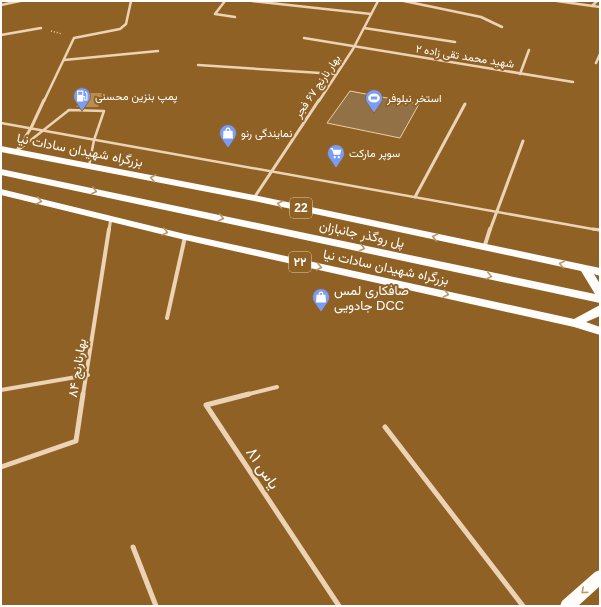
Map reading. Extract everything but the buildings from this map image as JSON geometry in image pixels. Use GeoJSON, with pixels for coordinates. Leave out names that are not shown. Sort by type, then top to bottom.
{"type":"FeatureCollection","features":[{"type":"Feature","properties":{"kind":"highway","name":"بزرگراه شهیدان سادات نیا"},"geometry":{"type":"LineString","coordinates":[[1,149],[254,198],[600,272]]}},
{"type":"Feature","properties":{"kind":"highway","name":"پل روگذر جانبازان"},"geometry":{"type":"LineString","coordinates":[[1,172],[600,299]]}},
{"type":"Feature","properties":{"kind":"highway","name":"بزرگراه شهیدان سادات نیا"},"geometry":{"type":"LineString","coordinates":[[1,192],[185,237],[575,323],[600,332]]}},
{"type":"Feature","properties":{"kind":"highway"},"geometry":{"type":"LineString","coordinates":[[585,269],[600,293]]}},
{"type":"Feature","properties":{"kind":"highway"},"geometry":{"type":"LineString","coordinates":[[575,323],[599,312],[600,308]]}},
{"type":"Feature","properties":{"kind":"main road"},"geometry":{"type":"LineString","coordinates":[[567,606],[600,577]]}},
{"type":"Feature","properties":{"kind":"street"},"geometry":{"type":"LineString","coordinates":[[1,5],[20,1]]}},
{"type":"Feature","properties":{"kind":"street"},"geometry":{"type":"LineString","coordinates":[[16,152],[31,128],[74,38],[120,29],[126,24],[131,1]]}},
{"type":"Feature","properties":{"kind":"street"},"geometry":{"type":"LineString","coordinates":[[225,1],[215,14],[235,17]]}},
{"type":"Feature","properties":{"kind":"street"},"geometry":{"type":"LineString","coordinates":[[252,1],[371,14]]}},
{"type":"Feature","properties":{"kind":"street","name":"بهار نارنج ۶۷ فجر"},"geometry":{"type":"LineString","coordinates":[[254,198],[354,46],[378,1]]}},
{"type":"Feature","properties":{"kind":"street"},"geometry":{"type":"LineString","coordinates":[[404,1],[481,17],[502,27]]}},
{"type":"Feature","properties":{"kind":"street"},"geometry":{"type":"LineString","coordinates":[[557,1],[600,7]]}},
{"type":"Feature","properties":{"kind":"street"},"geometry":{"type":"LineString","coordinates":[[592,6],[597,1]]}},
{"type":"Feature","properties":{"kind":"street"},"geometry":{"type":"LineString","coordinates":[[1,35],[41,28]]}},
{"type":"Feature","properties":{"kind":"street"},"geometry":{"type":"LineString","coordinates":[[364,28],[455,42]]}},
{"type":"Feature","properties":{"kind":"street","name":"شهید محمد تقی زاده ۲"},"geometry":{"type":"LineString","coordinates":[[304,38],[573,82]]}},
{"type":"Feature","properties":{"kind":"street"},"geometry":{"type":"LineString","coordinates":[[520,74],[529,50]]}},
{"type":"Feature","properties":{"kind":"street"},"geometry":{"type":"LineString","coordinates":[[64,60],[158,51]]}},
{"type":"Feature","properties":{"kind":"street"},"geometry":{"type":"LineString","coordinates":[[596,63],[600,54]]}},
{"type":"Feature","properties":{"kind":"street"},"geometry":{"type":"LineString","coordinates":[[198,65],[336,74]]}},
{"type":"Feature","properties":{"kind":"street"},"geometry":{"type":"LineString","coordinates":[[414,197],[465,104]]}},
{"type":"Feature","properties":{"kind":"street"},"geometry":{"type":"LineString","coordinates":[[484,248],[496,211],[523,141]]}},
{"type":"Feature","properties":{"kind":"street","name":"بهارنارنج ۸۴"},"geometry":{"type":"LineString","coordinates":[[1,467],[76,441],[88,375],[111,218]]}},
{"type":"Feature","properties":{"kind":"street"},"geometry":{"type":"LineString","coordinates":[[167,318],[185,237]]}},
{"type":"Feature","properties":{"kind":"street"},"geometry":{"type":"LineString","coordinates":[[1,390],[88,375]]}},
{"type":"Feature","properties":{"kind":"street","name":"یاس ۸۱"},"geometry":{"type":"LineString","coordinates":[[277,387],[206,405],[339,606]]}},
{"type":"Feature","properties":{"kind":"street"},"geometry":{"type":"LineString","coordinates":[[385,427],[522,606]]}},
{"type":"Feature","properties":{"kind":"street"},"geometry":{"type":"LineString","coordinates":[[133,547],[156,606]]}},
{"type":"Feature","properties":{"kind":"lane"},"geometry":{"type":"LineString","coordinates":[[16,152],[69,110],[104,111],[94,140],[89,166]]}},
{"type":"Feature","properties":{"kind":"lane"},"geometry":{"type":"LineString","coordinates":[[1,123],[600,230]]}},
{"type":"Feature","properties":{"kind":"path"},"geometry":{"type":"LineString","coordinates":[[41,28],[74,38]]}},
{"type":"Feature","properties":{"kind":"shaded area","name":"استخر نبلوفر"},"geometry":{"type":"Polygon","coordinates":[[[350,91],[419,104],[400,138],[327,123],[350,91]]]}},
{"type":"Feature","properties":{"kind":"place","name":"پمپ بنزین محسنی"},"geometry":{"type":"Point","coordinates":[82,111]}},
{"type":"Feature","properties":{"kind":"place","name":"استخر نبلوفر"},"geometry":{"type":"Point","coordinates":[374,113]}},
{"type":"Feature","properties":{"kind":"place","name":"نمایندگی رنو"},"geometry":{"type":"Point","coordinates":[228,148]}},
{"type":"Feature","properties":{"kind":"place","name":"سوپر مارکت"},"geometry":{"type":"Point","coordinates":[336,168]}},
{"type":"Feature","properties":{"kind":"place","name":"صافکاری لمس جادویی DCC"},"geometry":{"type":"Point","coordinates":[321,312]}}]}
